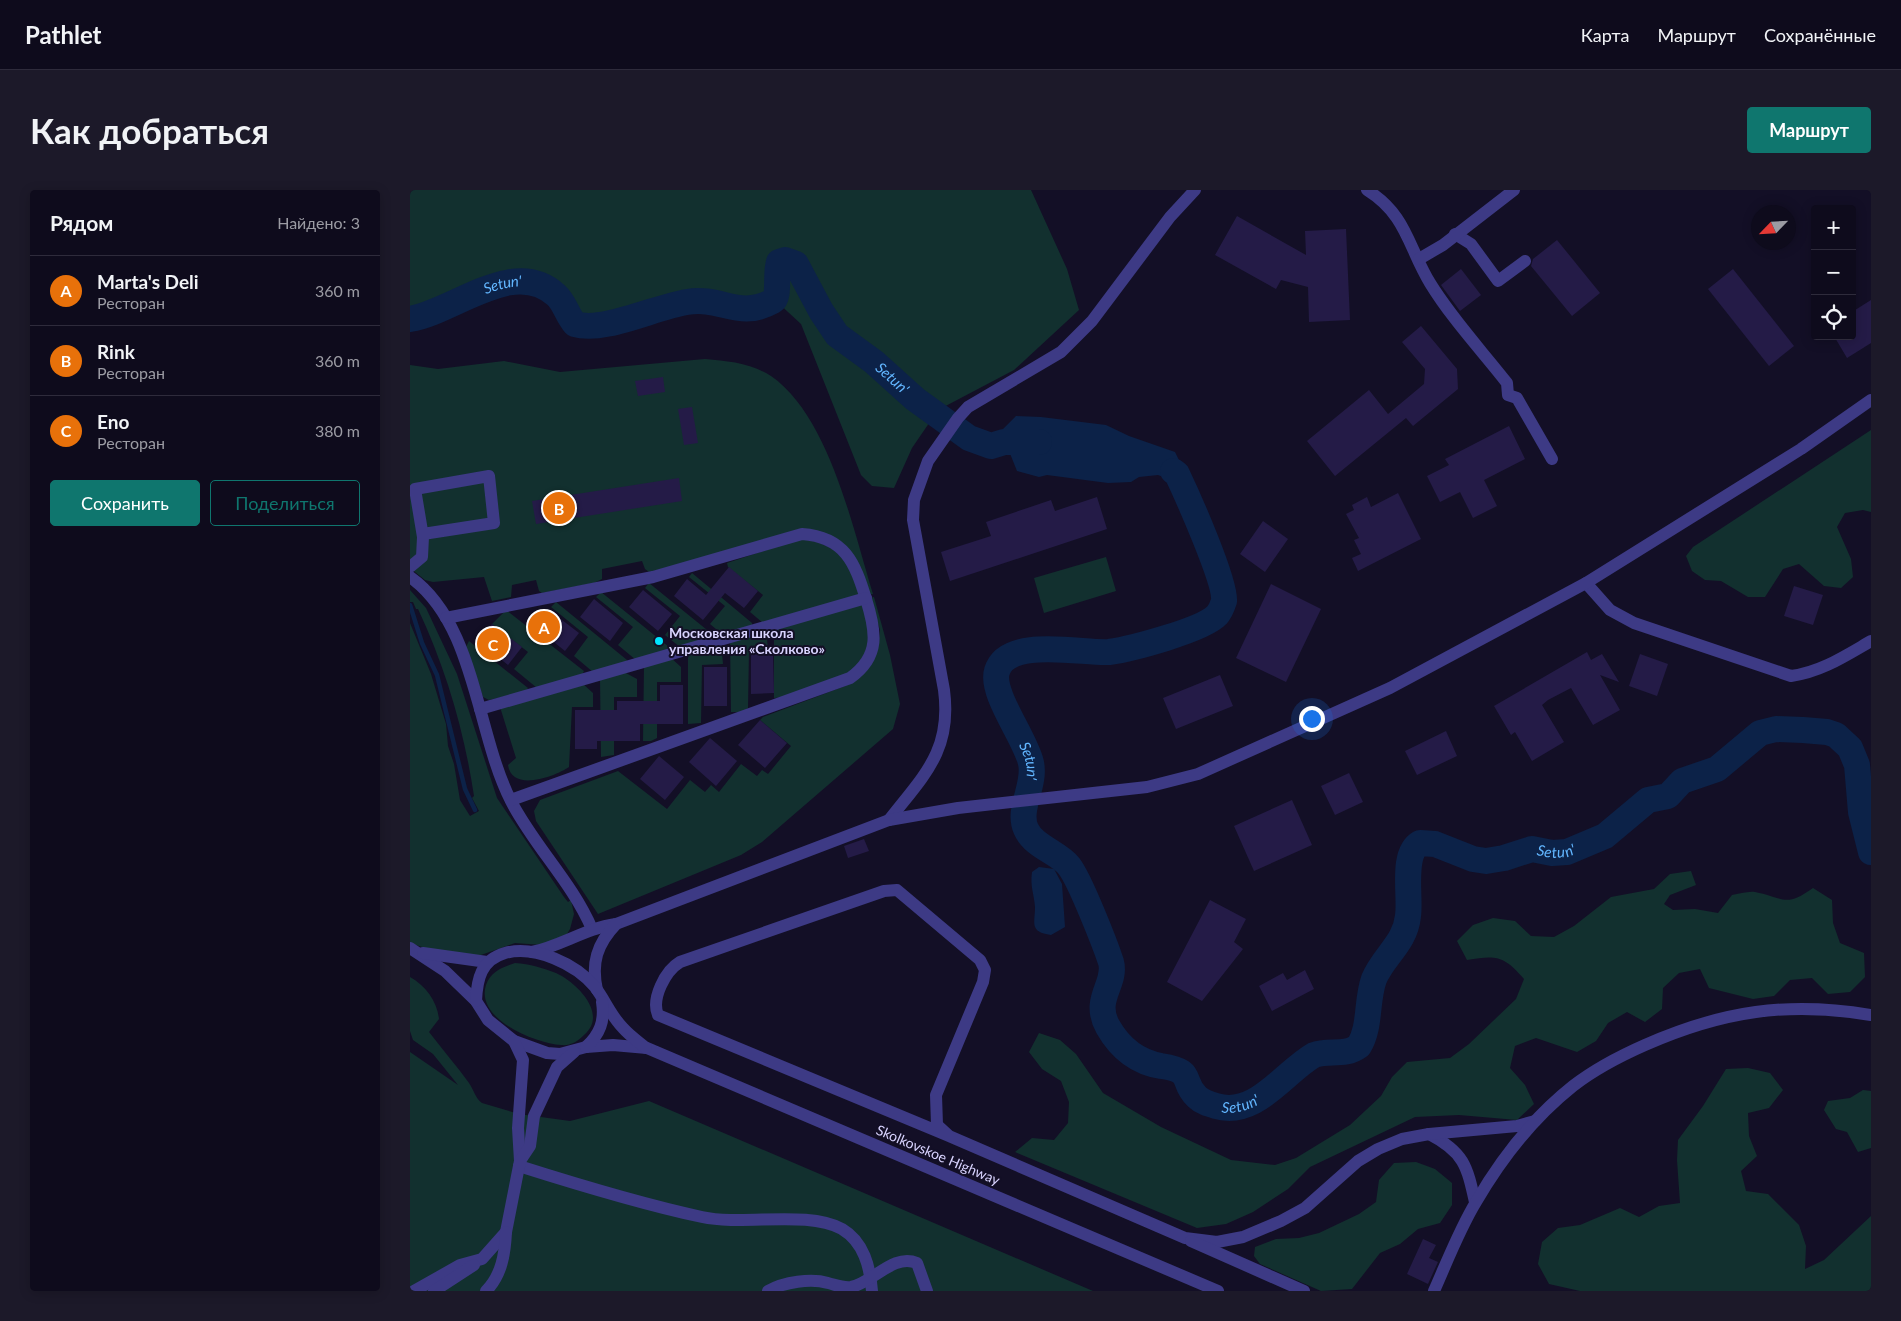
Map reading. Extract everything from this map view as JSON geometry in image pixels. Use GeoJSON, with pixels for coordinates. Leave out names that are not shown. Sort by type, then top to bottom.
{"type":"FeatureCollection","features":[{"type":"Feature","properties":{"kind":"street"},"geometry":{"type":"LineString","coordinates":[[889,820],[936,756],[946,718],[944,690],[913,520],[914,500],[928,461],[968,407],[1061,352],[1092,322],[1170,217],[1196,190]]}},
{"type":"Feature","properties":{"kind":"street"},"geometry":{"type":"LineString","coordinates":[[1367,190],[1383,200],[1392,212],[1419,258],[1430,282],[1508,383],[1508,394],[1517,398],[1552,459]]}},
{"type":"Feature","properties":{"kind":"street"},"geometry":{"type":"LineString","coordinates":[[1419,258],[1443,245],[1514,190]]}},
{"type":"Feature","properties":{"kind":"street"},"geometry":{"type":"LineString","coordinates":[[1455,234],[1471,244],[1498,281],[1525,261]]}},
{"type":"Feature","properties":{"kind":"street"},"geometry":{"type":"LineString","coordinates":[[532,952],[554,946],[592,929],[616,924],[889,820],[998,804],[1147,787],[1198,774],[1390,688],[1586,584],[1801,448],[1871,400]]}},
{"type":"Feature","properties":{"kind":"street"},"geometry":{"type":"LineString","coordinates":[[410,567],[422,557],[423,534],[415,489],[489,476],[494,523],[423,534]]}},
{"type":"Feature","properties":{"kind":"street"},"geometry":{"type":"LineString","coordinates":[[446,618],[653,577],[802,534],[828,540],[845,552],[857,570],[873,621],[875,640],[865,663],[850,678],[511,800]]}},
{"type":"Feature","properties":{"kind":"street"},"geometry":{"type":"LineString","coordinates":[[410,577],[426,589],[436,600],[446,618],[461,652],[499,771],[511,800],[577,898],[592,929]]}},
{"type":"Feature","properties":{"kind":"street"},"geometry":{"type":"LineString","coordinates":[[1586,584],[1610,610],[1634,623],[1791,676],[1804,674],[1826,666],[1871,641]]}},
{"type":"Feature","properties":{"kind":"street"},"geometry":{"type":"LineString","coordinates":[[480,709],[866,598]]}},
{"type":"Feature","properties":{"kind":"street"},"geometry":{"type":"LineString","coordinates":[[949,1136],[936,1125],[936,1095],[984,982],[985,970],[980,960],[897,890],[884,891],[680,962],[670,971],[655,1000],[658,1016],[949,1136],[1304,1291]]}},
{"type":"Feature","properties":{"kind":"street"},"geometry":{"type":"LineString","coordinates":[[520,1164],[530,1146],[534,1116],[557,1067],[596,1037],[601,1028],[603,1019],[594,960],[598,948],[616,924]]}},
{"type":"Feature","properties":{"kind":"street"},"geometry":{"type":"LineString","coordinates":[[415,950],[487,962],[508,952],[532,952],[544,955],[575,970],[600,995],[623,1028],[647,1048]]}},
{"type":"Feature","properties":{"kind":"street"},"geometry":{"type":"LineString","coordinates":[[415,950],[444,971],[476,1001],[488,1020],[514,1041],[547,1053],[613,1046],[647,1048]]}},
{"type":"Feature","properties":{"kind":"street"},"geometry":{"type":"LineString","coordinates":[[476,1001],[477,982],[487,962]]}},
{"type":"Feature","properties":{"kind":"street"},"geometry":{"type":"LineString","coordinates":[[1434,1291],[1475,1202],[1505,1158],[1535,1122],[1573,1086],[1620,1056],[1672,1033],[1722,1016],[1800,1008],[1837,1009],[1871,1015]]}},
{"type":"Feature","properties":{"kind":"street"},"geometry":{"type":"LineString","coordinates":[[486,1291],[498,1274],[505,1254],[506,1232],[520,1164],[518,1144],[523,1060],[514,1041]]}},
{"type":"Feature","properties":{"kind":"street","name":"Skolkovskoe Highway"},"geometry":{"type":"LineString","coordinates":[[647,1048],[1218,1291]]}},
{"type":"Feature","properties":{"kind":"street"},"geometry":{"type":"LineString","coordinates":[[1185,1238],[1217,1242],[1243,1237],[1281,1221],[1305,1208],[1358,1161],[1378,1149],[1402,1139],[1429,1134],[1517,1126],[1535,1122]]}},
{"type":"Feature","properties":{"kind":"street"},"geometry":{"type":"LineString","coordinates":[[1429,1134],[1449,1145],[1461,1157],[1468,1170],[1475,1202]]}},
{"type":"Feature","properties":{"kind":"street"},"geometry":{"type":"LineString","coordinates":[[520,1164],[704,1218],[745,1221],[810,1220],[828,1224],[843,1230],[858,1243],[866,1256],[872,1285]]}},
{"type":"Feature","properties":{"kind":"street"},"geometry":{"type":"LineString","coordinates":[[434,1291],[482,1259],[506,1232]]}},
{"type":"Feature","properties":{"kind":"street"},"geometry":{"type":"LineString","coordinates":[[414,1291],[460,1265],[482,1259]]}},
{"type":"Feature","properties":{"kind":"street"},"geometry":{"type":"LineString","coordinates":[[768,1291],[786,1284],[798,1283],[828,1282],[837,1286],[853,1287],[872,1285],[888,1266],[911,1260],[917,1263],[927,1291]]}},
{"type":"Feature","properties":{"kind":"green space"},"geometry":{"type":"Polygon","coordinates":[[[410,190],[1031,190],[1067,269],[1079,310],[1014,370],[938,410],[912,448],[894,488],[872,486],[861,475],[801,324],[775,300],[746,310],[731,308],[712,301],[690,301],[614,322],[586,326],[575,324],[556,295],[539,285],[522,281],[484,290],[427,314],[410,319],[410,190]]]}},
{"type":"Feature","properties":{"kind":"green space"},"geometry":{"type":"Polygon","coordinates":[[[705,359],[739,363],[771,376],[791,394],[809,418],[836,476],[873,594],[869,595],[861,568],[801,529],[696,561],[649,572],[645,569],[642,561],[602,569],[602,579],[594,583],[542,593],[539,591],[536,580],[512,585],[511,597],[492,601],[484,577],[433,582],[425,580],[410,568],[410,365],[438,369],[504,361],[560,372],[705,359]]]}},
{"type":"Feature","properties":{"kind":"green space"},"geometry":{"type":"Polygon","coordinates":[[[1871,430],[1871,512],[1863,510],[1845,513],[1837,527],[1851,559],[1853,577],[1841,588],[1824,586],[1799,564],[1783,569],[1765,597],[1748,597],[1721,581],[1705,580],[1692,571],[1686,556],[1693,547],[1871,430]]]}},
{"type":"Feature","properties":{"kind":"green space"},"geometry":{"type":"Polygon","coordinates":[[[802,538],[826,546],[841,556],[851,572],[860,596],[763,623],[750,612],[763,595],[728,567],[727,563],[802,538]]]}},
{"type":"Feature","properties":{"kind":"green space"},"geometry":{"type":"Polygon","coordinates":[[[1106,557],[1116,591],[1044,613],[1034,578],[1106,557]]]}},
{"type":"Feature","properties":{"kind":"green space"},"geometry":{"type":"Polygon","coordinates":[[[692,573],[752,623],[752,627],[723,635],[710,624],[725,606],[689,577],[692,573]]]}},
{"type":"Feature","properties":{"kind":"green space"},"geometry":{"type":"Polygon","coordinates":[[[649,583],[712,634],[711,638],[680,647],[665,635],[680,616],[645,588],[649,583]]]}},
{"type":"Feature","properties":{"kind":"green space"},"geometry":{"type":"Polygon","coordinates":[[[410,590],[426,608],[457,674],[497,798],[564,897],[568,902],[571,900],[574,914],[567,934],[542,945],[515,943],[481,955],[465,957],[443,954],[410,943],[410,623],[431,674],[446,724],[448,746],[454,764],[460,800],[470,816],[479,811],[472,798],[474,796],[470,771],[453,700],[437,654],[418,609],[416,609],[413,602],[410,602],[410,590]]]}},
{"type":"Feature","properties":{"kind":"green space"},"geometry":{"type":"Polygon","coordinates":[[[601,592],[669,647],[668,651],[636,660],[618,645],[633,627],[596,597],[601,592]]]}},
{"type":"Feature","properties":{"kind":"green space"},"geometry":{"type":"Polygon","coordinates":[[[874,597],[890,655],[900,704],[893,729],[762,842],[741,855],[598,914],[536,821],[534,811],[540,800],[618,771],[667,809],[690,780],[705,792],[711,785],[719,792],[741,764],[757,776],[762,770],[768,774],[791,746],[760,720],[763,717],[845,686],[879,641],[880,630],[870,598],[874,597]]]}},
{"type":"Feature","properties":{"kind":"green space"},"geometry":{"type":"Polygon","coordinates":[[[556,602],[627,660],[626,663],[593,672],[574,656],[588,637],[551,607],[556,602]]]}},
{"type":"Feature","properties":{"kind":"green space"},"geometry":{"type":"Polygon","coordinates":[[[863,603],[869,622],[869,648],[853,671],[787,697],[774,698],[774,629],[863,603]]]}},
{"type":"Feature","properties":{"kind":"green space"},"geometry":{"type":"Polygon","coordinates":[[[506,610],[584,671],[582,675],[537,688],[514,669],[528,652],[492,624],[506,610]]]}},
{"type":"Feature","properties":{"kind":"green space"},"geometry":{"type":"Polygon","coordinates":[[[760,633],[767,639],[768,649],[749,650],[748,708],[742,712],[731,712],[730,641],[760,633]]]}},
{"type":"Feature","properties":{"kind":"green space"},"geometry":{"type":"Polygon","coordinates":[[[469,641],[528,688],[526,691],[489,700],[483,697],[466,647],[469,641]]]}},
{"type":"Feature","properties":{"kind":"green space"},"geometry":{"type":"Polygon","coordinates":[[[714,646],[722,653],[723,664],[702,665],[701,723],[688,724],[688,653],[714,646]]]}},
{"type":"Feature","properties":{"kind":"green space"},"geometry":{"type":"Polygon","coordinates":[[[671,658],[681,667],[681,682],[657,682],[657,738],[651,741],[643,741],[644,666],[671,658]]]}},
{"type":"Feature","properties":{"kind":"green space"},"geometry":{"type":"Polygon","coordinates":[[[624,672],[637,679],[637,697],[614,697],[614,755],[601,757],[600,678],[624,672]]]}},
{"type":"Feature","properties":{"kind":"green space"},"geometry":{"type":"Polygon","coordinates":[[[582,683],[593,693],[593,707],[572,707],[569,767],[545,778],[526,780],[517,778],[511,773],[508,765],[516,758],[500,707],[582,683]]]}},
{"type":"Feature","properties":{"kind":"green space"},"geometry":{"type":"Polygon","coordinates":[[[1691,871],[1696,885],[1670,895],[1664,904],[1673,910],[1695,909],[1718,913],[1732,895],[1755,892],[1790,900],[1813,888],[1832,900],[1833,923],[1840,943],[1864,953],[1865,977],[1850,992],[1828,994],[1812,978],[1790,980],[1774,996],[1753,999],[1709,988],[1700,969],[1679,973],[1663,988],[1662,1009],[1645,1022],[1627,1012],[1608,1023],[1596,1041],[1577,1052],[1536,1038],[1515,1046],[1510,1068],[1525,1085],[1534,1104],[1517,1120],[1459,1115],[1415,1117],[1310,1167],[1288,1189],[1253,1212],[1226,1224],[1197,1228],[1015,1152],[1032,1138],[1054,1140],[1068,1123],[1069,1102],[1061,1081],[1042,1069],[1029,1052],[1039,1033],[1060,1040],[1076,1054],[1103,1093],[1161,1127],[1231,1160],[1275,1165],[1296,1158],[1350,1125],[1381,1096],[1392,1077],[1407,1062],[1450,1058],[1469,1044],[1516,999],[1524,979],[1511,966],[1499,959],[1493,958],[1467,960],[1457,941],[1473,925],[1493,918],[1515,921],[1531,936],[1554,937],[1574,926],[1611,897],[1654,889],[1670,874],[1691,871]]]}},
{"type":"Feature","properties":{"kind":"green space"},"geometry":{"type":"Polygon","coordinates":[[[515,963],[536,966],[564,977],[587,1000],[593,1018],[591,1027],[573,1043],[561,1045],[537,1040],[523,1034],[498,1018],[489,1008],[485,997],[486,985],[494,973],[515,963]]]}},
{"type":"Feature","properties":{"kind":"green space"},"geometry":{"type":"Polygon","coordinates":[[[410,977],[426,989],[436,1006],[439,1019],[429,1032],[464,1076],[482,1103],[519,1114],[570,1121],[649,1101],[1093,1291],[410,1291],[410,1052],[458,1085],[433,1054],[413,1040],[410,1031],[410,977]]]}},
{"type":"Feature","properties":{"kind":"green space"},"geometry":{"type":"Polygon","coordinates":[[[1748,1068],[1770,1073],[1783,1090],[1769,1108],[1748,1113],[1749,1136],[1757,1156],[1741,1171],[1746,1191],[1768,1194],[1799,1225],[1806,1246],[1805,1269],[1824,1260],[1871,1216],[1871,1291],[1580,1291],[1549,1284],[1538,1264],[1542,1242],[1558,1228],[1580,1225],[1620,1208],[1639,1217],[1659,1206],[1680,1203],[1677,1160],[1678,1140],[1703,1106],[1726,1069],[1748,1068]]]}},
{"type":"Feature","properties":{"kind":"green space"},"geometry":{"type":"Polygon","coordinates":[[[1863,1090],[1871,1091],[1871,1148],[1858,1152],[1847,1132],[1836,1129],[1824,1110],[1828,1101],[1850,1098],[1863,1090]]]}},
{"type":"Feature","properties":{"kind":"green space"},"geometry":{"type":"Polygon","coordinates":[[[1416,1162],[1435,1169],[1452,1183],[1452,1205],[1440,1223],[1418,1229],[1400,1244],[1380,1253],[1352,1289],[1321,1291],[1260,1264],[1254,1256],[1255,1247],[1276,1239],[1299,1238],[1319,1233],[1359,1214],[1376,1202],[1379,1180],[1394,1163],[1416,1162]]]}},
{"type":"Feature","properties":{"kind":"water"},"geometry":{"type":"Polygon","coordinates":[[[1016,416],[1106,425],[1129,436],[1175,452],[1199,501],[1182,504],[1174,485],[1166,478],[1158,475],[1139,477],[1131,482],[1108,483],[1047,475],[1039,477],[1017,471],[1001,431],[1016,416]]]}},
{"type":"Feature","properties":{"kind":"water"},"geometry":{"type":"Polygon","coordinates":[[[1039,867],[1054,869],[1062,884],[1065,927],[1051,935],[1039,932],[1034,922],[1035,907],[1032,872],[1039,867]]]}},
{"type":"Feature","properties":{"kind":"building"},"geometry":{"type":"Polygon","coordinates":[[[1237,216],[1306,255],[1305,231],[1346,229],[1350,320],[1309,322],[1308,287],[1281,280],[1276,289],[1215,255],[1237,216]]]}},
{"type":"Feature","properties":{"kind":"building"},"geometry":{"type":"Polygon","coordinates":[[[1557,240],[1600,293],[1572,316],[1531,266],[1533,259],[1557,240]]]}},
{"type":"Feature","properties":{"kind":"building"},"geometry":{"type":"Polygon","coordinates":[[[1461,269],[1481,295],[1460,311],[1441,285],[1461,269]]]}},
{"type":"Feature","properties":{"kind":"building"},"geometry":{"type":"Polygon","coordinates":[[[1733,269],[1794,346],[1769,366],[1708,289],[1733,269]]]}},
{"type":"Feature","properties":{"kind":"building"},"geometry":{"type":"Polygon","coordinates":[[[1871,300],[1871,343],[1847,358],[1836,340],[1856,340],[1856,309],[1871,300]]]}},
{"type":"Feature","properties":{"kind":"building"},"geometry":{"type":"Polygon","coordinates":[[[1421,326],[1457,369],[1458,389],[1413,426],[1406,418],[1335,476],[1307,441],[1369,390],[1388,414],[1424,384],[1425,369],[1402,342],[1421,326]]]}},
{"type":"Feature","properties":{"kind":"building"},"geometry":{"type":"Polygon","coordinates":[[[663,377],[665,392],[638,396],[635,381],[663,377]]]}},
{"type":"Feature","properties":{"kind":"building"},"geometry":{"type":"Polygon","coordinates":[[[692,407],[698,443],[684,445],[678,409],[692,407]]]}},
{"type":"Feature","properties":{"kind":"building"},"geometry":{"type":"Polygon","coordinates":[[[1509,426],[1525,459],[1484,480],[1497,506],[1473,518],[1460,492],[1440,502],[1427,476],[1449,465],[1445,459],[1509,426]]]}},
{"type":"Feature","properties":{"kind":"building"},"geometry":{"type":"Polygon","coordinates":[[[679,478],[682,501],[536,524],[532,501],[679,478]]]}},
{"type":"Feature","properties":{"kind":"building"},"geometry":{"type":"Polygon","coordinates":[[[1398,493],[1421,539],[1358,571],[1352,558],[1361,554],[1354,540],[1359,538],[1346,514],[1354,510],[1352,505],[1367,497],[1371,507],[1398,493]]]}},
{"type":"Feature","properties":{"kind":"building"},"geometry":{"type":"Polygon","coordinates":[[[1097,497],[1107,529],[950,581],[941,552],[991,536],[986,522],[1051,500],[1055,511],[1097,497]]]}},
{"type":"Feature","properties":{"kind":"building"},"geometry":{"type":"Polygon","coordinates":[[[1263,521],[1288,539],[1265,572],[1240,554],[1263,521]]]}},
{"type":"Feature","properties":{"kind":"building"},"geometry":{"type":"Polygon","coordinates":[[[729,567],[758,591],[744,608],[725,593],[703,620],[674,596],[687,579],[706,595],[729,567]]]}},
{"type":"Feature","properties":{"kind":"building"},"geometry":{"type":"Polygon","coordinates":[[[1271,584],[1321,609],[1286,682],[1236,658],[1271,584]]]}},
{"type":"Feature","properties":{"kind":"building"},"geometry":{"type":"Polygon","coordinates":[[[1794,586],[1823,595],[1813,625],[1784,616],[1794,586]]]}},
{"type":"Feature","properties":{"kind":"building"},"geometry":{"type":"Polygon","coordinates":[[[643,590],[672,614],[658,631],[629,607],[643,590]]]}},
{"type":"Feature","properties":{"kind":"building"},"geometry":{"type":"Polygon","coordinates":[[[594,599],[623,623],[610,641],[580,617],[594,599]]]}},
{"type":"Feature","properties":{"kind":"building"},"geometry":{"type":"Polygon","coordinates":[[[549,610],[579,633],[565,651],[535,627],[549,610]]]}},
{"type":"Feature","properties":{"kind":"building"},"geometry":{"type":"Polygon","coordinates":[[[492,624],[522,647],[508,665],[478,641],[492,624]]]}},
{"type":"Feature","properties":{"kind":"building"},"geometry":{"type":"Polygon","coordinates":[[[1587,652],[1591,660],[1602,654],[1619,682],[1600,675],[1620,710],[1593,725],[1571,688],[1548,700],[1542,705],[1564,742],[1532,761],[1515,732],[1511,735],[1494,706],[1587,652]]]}},
{"type":"Feature","properties":{"kind":"building"},"geometry":{"type":"Polygon","coordinates":[[[751,654],[773,654],[774,693],[751,694],[751,654]]]}},
{"type":"Feature","properties":{"kind":"building"},"geometry":{"type":"Polygon","coordinates":[[[1640,654],[1668,664],[1657,696],[1629,686],[1640,654]]]}},
{"type":"Feature","properties":{"kind":"building"},"geometry":{"type":"Polygon","coordinates":[[[704,667],[727,667],[727,706],[704,706],[704,667]]]}},
{"type":"Feature","properties":{"kind":"building"},"geometry":{"type":"Polygon","coordinates":[[[1220,675],[1233,706],[1176,729],[1163,698],[1220,675]]]}},
{"type":"Feature","properties":{"kind":"building"},"geometry":{"type":"Polygon","coordinates":[[[660,685],[683,685],[683,724],[640,724],[640,741],[597,741],[597,749],[575,749],[575,710],[617,710],[617,701],[660,701],[660,685]]]}},
{"type":"Feature","properties":{"kind":"building"},"geometry":{"type":"Polygon","coordinates":[[[760,720],[787,743],[765,768],[738,745],[760,720]]]}},
{"type":"Feature","properties":{"kind":"building"},"geometry":{"type":"Polygon","coordinates":[[[1446,731],[1457,756],[1417,775],[1405,751],[1446,731]]]}},
{"type":"Feature","properties":{"kind":"building"},"geometry":{"type":"Polygon","coordinates":[[[710,738],[737,761],[716,786],[689,762],[710,738]]]}},
{"type":"Feature","properties":{"kind":"building"},"geometry":{"type":"Polygon","coordinates":[[[659,756],[684,777],[665,800],[640,779],[659,756]]]}},
{"type":"Feature","properties":{"kind":"building"},"geometry":{"type":"Polygon","coordinates":[[[1349,773],[1363,802],[1335,815],[1321,786],[1349,773]]]}},
{"type":"Feature","properties":{"kind":"building"},"geometry":{"type":"Polygon","coordinates":[[[1292,800],[1312,845],[1254,871],[1234,826],[1292,800]]]}},
{"type":"Feature","properties":{"kind":"building"},"geometry":{"type":"Polygon","coordinates":[[[864,839],[869,851],[848,858],[844,846],[864,839]]]}},
{"type":"Feature","properties":{"kind":"building"},"geometry":{"type":"Polygon","coordinates":[[[1210,900],[1246,919],[1234,942],[1243,949],[1202,1001],[1167,982],[1210,900]]]}},
{"type":"Feature","properties":{"kind":"building"},"geometry":{"type":"Polygon","coordinates":[[[1305,970],[1314,989],[1272,1011],[1259,986],[1283,973],[1287,980],[1305,970]]]}},
{"type":"Feature","properties":{"kind":"building"},"geometry":{"type":"Polygon","coordinates":[[[1423,1239],[1436,1245],[1429,1258],[1438,1262],[1428,1284],[1407,1274],[1423,1239]]]}},
{"type":"Feature","properties":{"kind":"waterway","name":"Setun'"},"geometry":{"type":"LineString","coordinates":[[410,319],[427,314],[484,290],[522,281],[539,285],[556,295],[575,324],[587,326],[614,322],[687,302],[710,302],[750,308],[761,306],[775,299],[779,262],[785,260],[796,264],[821,311],[837,335],[874,362],[915,399],[969,438],[991,446],[1004,442],[1039,442]]}},
{"type":"Feature","properties":{"kind":"waterway","name":"Setun'"},"geometry":{"type":"LineString","coordinates":[[1173,471],[1177,474],[1189,500],[1219,576],[1224,601],[1217,615],[1209,621],[1182,633],[1109,652],[1048,649],[1031,650],[1016,654],[1004,660],[997,671],[996,680],[1003,703],[1023,742],[1031,763],[1031,780],[1024,813],[1026,829],[1040,845],[1064,861],[1074,873],[1111,962],[1111,978],[1103,1008],[1108,1027],[1130,1053],[1144,1061],[1172,1068],[1183,1074],[1192,1091],[1203,1102],[1230,1108],[1244,1105],[1257,1100],[1314,1055],[1348,1051],[1359,1046],[1367,1022],[1374,979],[1383,963],[1399,942],[1406,926],[1409,908],[1409,866],[1414,848],[1420,843],[1435,844],[1473,859],[1486,861],[1504,858],[1532,849],[1552,853],[1567,852],[1605,836],[1648,800],[1668,796],[1682,781],[1717,769],[1760,733],[1776,729],[1827,732],[1836,735],[1850,748],[1857,765],[1861,812],[1871,852]]}},
{"type":"Feature","properties":{"kind":"waterway"},"geometry":{"type":"LineString","coordinates":[[410,605],[422,643],[437,675],[465,789],[475,810]]}},
{"type":"Feature","properties":{"kind":"place","name":"Rink"},"geometry":{"type":"Point","coordinates":[559,508]}},
{"type":"Feature","properties":{"kind":"place","name":"Marta's Deli"},"geometry":{"type":"Point","coordinates":[544,627]}},
{"type":"Feature","properties":{"kind":"place","name":"Московская школа управления «Сколково»"},"geometry":{"type":"Point","coordinates":[659,641]}},
{"type":"Feature","properties":{"kind":"place","name":"Eno"},"geometry":{"type":"Point","coordinates":[493,644]}}]}
